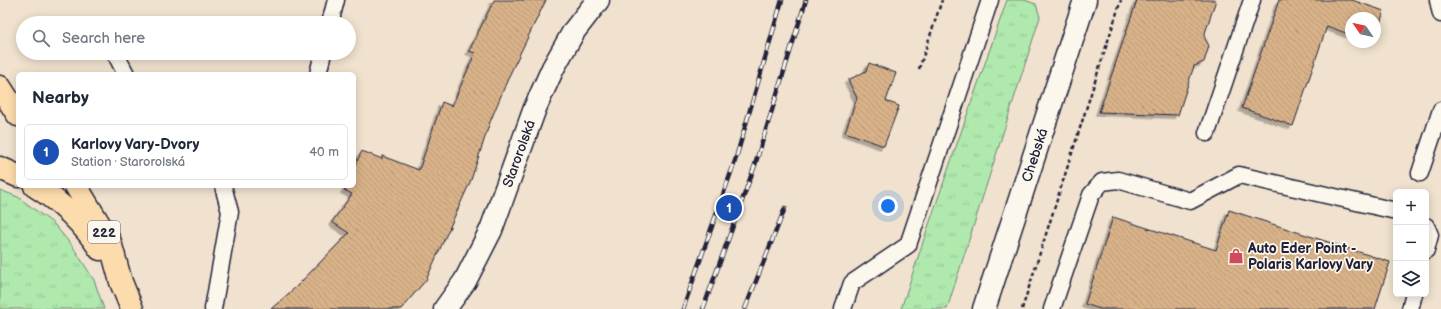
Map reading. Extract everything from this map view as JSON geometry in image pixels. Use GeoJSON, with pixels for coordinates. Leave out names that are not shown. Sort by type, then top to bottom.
{"type":"FeatureCollection","features":[{"type":"Feature","properties":{"kind":"highway"},"geometry":{"type":"LineString","coordinates":[[0,87],[16,112]]}},
{"type":"Feature","properties":{"kind":"highway"},"geometry":{"type":"LineString","coordinates":[[0,168],[16,175]]}},
{"type":"Feature","properties":{"kind":"highway"},"geometry":{"type":"LineString","coordinates":[[38,188],[63,205],[88,231],[122,282]]}},
{"type":"Feature","properties":{"kind":"highway","name":"222"},"geometry":{"type":"LineString","coordinates":[[77,188],[110,242],[132,309]]}},
{"type":"Feature","properties":{"kind":"street","name":"Starorolská"},"geometry":{"type":"LineString","coordinates":[[445,309],[465,281],[491,230],[535,108],[553,68],[574,31],[598,0]]}},
{"type":"Feature","properties":{"kind":"street","name":"Chebská"},"geometry":{"type":"LineString","coordinates":[[984,309],[1085,0]]}},
{"type":"Feature","properties":{"kind":"lane"},"geometry":{"type":"LineString","coordinates":[[332,16],[336,0]]}},
{"type":"Feature","properties":{"kind":"lane"},"geometry":{"type":"LineString","coordinates":[[843,309],[852,283],[908,245],[990,0]]}},
{"type":"Feature","properties":{"kind":"lane"},"geometry":{"type":"LineString","coordinates":[[1207,133],[1252,0]]}},
{"type":"Feature","properties":{"kind":"lane"},"geometry":{"type":"LineString","coordinates":[[1438,0],[1441,14]]}},
{"type":"Feature","properties":{"kind":"lane"},"geometry":{"type":"LineString","coordinates":[[119,60],[125,72]]}},
{"type":"Feature","properties":{"kind":"lane"},"geometry":{"type":"LineString","coordinates":[[318,72],[321,60]]}},
{"type":"Feature","properties":{"kind":"lane"},"geometry":{"type":"LineString","coordinates":[[1420,173],[1441,110]]}},
{"type":"Feature","properties":{"kind":"lane"},"geometry":{"type":"LineString","coordinates":[[1052,309],[1091,195],[1102,182],[1118,180],[1190,201],[1239,175],[1393,210]]}},
{"type":"Feature","properties":{"kind":"lane"},"geometry":{"type":"LineString","coordinates":[[212,309],[230,212],[224,188]]}},
{"type":"Feature","properties":{"kind":"lane"},"geometry":{"type":"LineString","coordinates":[[1410,309],[1413,297]]}},
{"type":"Feature","properties":{"kind":"path"},"geometry":{"type":"LineString","coordinates":[[919,69],[942,0]]}},
{"type":"Feature","properties":{"kind":"path"},"geometry":{"type":"LineString","coordinates":[[1022,309],[1121,0]]}},
{"type":"Feature","properties":{"kind":"green space"},"geometry":{"type":"Polygon","coordinates":[[[1007,0],[1024,0],[1036,4],[1040,17],[947,309],[901,309],[925,236],[1007,0]]]}},
{"type":"Feature","properties":{"kind":"green space"},"geometry":{"type":"Polygon","coordinates":[[[0,190],[18,197],[54,224],[73,247],[94,280],[104,309],[0,309],[0,190]]]}},
{"type":"Feature","properties":{"kind":"building"},"geometry":{"type":"Polygon","coordinates":[[[494,0],[546,0],[510,74],[490,122],[471,180],[426,280],[401,309],[271,309],[296,287],[349,233],[332,222],[352,194],[344,190],[345,188],[356,188],[356,163],[362,151],[382,159],[382,156],[419,170],[442,102],[452,106],[475,53],[469,51],[494,0]]]}},
{"type":"Feature","properties":{"kind":"building"},"geometry":{"type":"Polygon","coordinates":[[[1137,0],[1216,0],[1204,36],[1209,46],[1204,62],[1194,66],[1178,115],[1099,112],[1137,0]]]}},
{"type":"Feature","properties":{"kind":"building"},"geometry":{"type":"Polygon","coordinates":[[[1279,0],[1352,0],[1384,11],[1381,20],[1381,12],[1345,12],[1345,33],[1327,26],[1293,126],[1242,108],[1279,0]]]}},
{"type":"Feature","properties":{"kind":"building"},"geometry":{"type":"Polygon","coordinates":[[[869,63],[896,73],[886,101],[899,106],[884,146],[845,132],[857,98],[848,80],[866,71],[869,63]]]}},
{"type":"Feature","properties":{"kind":"building","name":"Auto Eder Point - Polaris Karlovy Vary"},"geometry":{"type":"Polygon","coordinates":[[[1229,210],[1390,262],[1375,309],[1100,309],[1085,304],[1113,217],[1216,250],[1229,210]]]}},
{"type":"Feature","properties":{"kind":"railway"},"geometry":{"type":"LineString","coordinates":[[683,309],[736,158],[782,0]]}},
{"type":"Feature","properties":{"kind":"railway"},"geometry":{"type":"LineString","coordinates":[[703,309],[755,165],[806,0]]}},
{"type":"Feature","properties":{"kind":"railway"},"geometry":{"type":"LineString","coordinates":[[745,309],[785,208]]}},
{"type":"Feature","properties":{"kind":"place","name":"Karlovy Vary-Dvory"},"geometry":{"type":"Point","coordinates":[729,208]}},
{"type":"Feature","properties":{"kind":"place","name":"Auto Eder Point - Polaris Karlovy Vary"},"geometry":{"type":"Point","coordinates":[1236,256]}}]}
